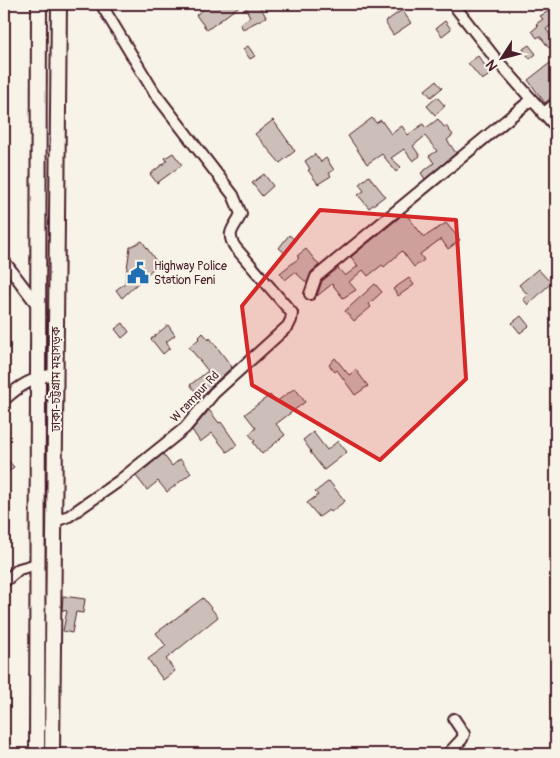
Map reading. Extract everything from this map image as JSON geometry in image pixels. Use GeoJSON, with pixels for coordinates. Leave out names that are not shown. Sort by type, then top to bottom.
{"type":"FeatureCollection","features":[{"type":"Feature","properties":{"kind":"highway","name":"ঢাকা-চট্টগ্রাম মহাসড়ক"},"geometry":{"type":"LineString","coordinates":[[37,754],[40,4]]}},
{"type":"Feature","properties":{"kind":"highway","name":"ঢাকা-চট্টগ্রাম মহাসড়ক"},"geometry":{"type":"LineString","coordinates":[[52,754],[59,4]]}},
{"type":"Feature","properties":{"kind":"street","name":"W rampur Rd"},"geometry":{"type":"LineString","coordinates":[[55,520],[70,516],[119,481],[185,428],[214,393],[237,370],[288,326],[292,313],[235,248],[230,239],[230,234],[241,214],[233,195],[154,92],[101,4]]}},
{"type":"Feature","properties":{"kind":"street"},"geometry":{"type":"LineString","coordinates":[[453,4],[495,58],[556,127]]}},
{"type":"Feature","properties":{"kind":"street"},"geometry":{"type":"LineString","coordinates":[[310,294],[316,277],[531,100]]}},
{"type":"Feature","properties":{"kind":"street"},"geometry":{"type":"LineString","coordinates":[[543,114],[556,102]]}},
{"type":"Feature","properties":{"kind":"street"},"geometry":{"type":"LineString","coordinates":[[4,261],[38,306]]}},
{"type":"Feature","properties":{"kind":"street"},"geometry":{"type":"LineString","coordinates":[[4,400],[28,381],[55,374]]}},
{"type":"Feature","properties":{"kind":"street"},"geometry":{"type":"LineString","coordinates":[[4,582],[19,569],[37,564]]}},
{"type":"Feature","properties":{"kind":"street"},"geometry":{"type":"LineString","coordinates":[[448,754],[462,739],[464,734],[454,719]]}},
{"type":"Feature","properties":{"kind":"highlighted area"},"geometry":{"type":"Polygon","coordinates":[[[320,210],[456,220],[466,379],[380,460],[252,385],[242,306],[320,210]]]}},
{"type":"Feature","properties":{"kind":"building"},"geometry":{"type":"Polygon","coordinates":[[[210,4],[242,4],[207,30],[196,15],[210,4]]]}},
{"type":"Feature","properties":{"kind":"building"},"geometry":{"type":"Polygon","coordinates":[[[244,4],[259,4],[266,17],[243,29],[240,24],[250,17],[244,4]]]}},
{"type":"Feature","properties":{"kind":"building"},"geometry":{"type":"Polygon","coordinates":[[[556,7],[556,22],[546,29],[556,43],[549,48],[540,36],[537,38],[532,31],[538,26],[536,24],[543,19],[540,16],[556,7]]]}},
{"type":"Feature","properties":{"kind":"building"},"geometry":{"type":"Polygon","coordinates":[[[402,10],[411,23],[393,35],[385,22],[402,10]]]}},
{"type":"Feature","properties":{"kind":"building"},"geometry":{"type":"Polygon","coordinates":[[[445,21],[451,29],[442,36],[436,28],[445,21]]]}},
{"type":"Feature","properties":{"kind":"building"},"geometry":{"type":"Polygon","coordinates":[[[529,45],[536,54],[530,59],[523,49],[529,45]]]}},
{"type":"Feature","properties":{"kind":"building"},"geometry":{"type":"Polygon","coordinates":[[[248,46],[255,56],[250,59],[243,49],[248,46]]]}},
{"type":"Feature","properties":{"kind":"building"},"geometry":{"type":"Polygon","coordinates":[[[478,56],[491,74],[482,80],[468,63],[478,56]]]}},
{"type":"Feature","properties":{"kind":"building"},"geometry":{"type":"Polygon","coordinates":[[[550,63],[553,66],[556,64],[556,94],[545,103],[528,80],[550,63]]]}},
{"type":"Feature","properties":{"kind":"building"},"geometry":{"type":"Polygon","coordinates":[[[436,81],[442,88],[431,97],[425,90],[436,81]]]}},
{"type":"Feature","properties":{"kind":"building"},"geometry":{"type":"Polygon","coordinates":[[[437,97],[445,106],[435,115],[427,106],[437,97]]]}},
{"type":"Feature","properties":{"kind":"building"},"geometry":{"type":"Polygon","coordinates":[[[372,118],[376,123],[381,120],[391,134],[402,126],[408,135],[423,124],[426,128],[438,119],[453,135],[447,140],[456,153],[425,179],[421,173],[434,163],[429,156],[437,151],[425,136],[413,146],[420,156],[413,161],[404,149],[391,158],[401,167],[396,172],[382,154],[367,164],[348,136],[372,118]]]}},
{"type":"Feature","properties":{"kind":"building"},"geometry":{"type":"Polygon","coordinates":[[[273,120],[295,151],[280,163],[255,134],[273,120]]]}},
{"type":"Feature","properties":{"kind":"building"},"geometry":{"type":"Polygon","coordinates":[[[173,153],[182,165],[157,183],[150,174],[167,161],[165,158],[173,153]]]}},
{"type":"Feature","properties":{"kind":"building"},"geometry":{"type":"Polygon","coordinates":[[[315,154],[321,162],[326,158],[334,170],[329,173],[331,176],[318,184],[308,170],[310,169],[305,161],[315,154]]]}},
{"type":"Feature","properties":{"kind":"building"},"geometry":{"type":"Polygon","coordinates":[[[264,174],[273,186],[262,196],[252,183],[264,174]]]}},
{"type":"Feature","properties":{"kind":"building"},"geometry":{"type":"Polygon","coordinates":[[[369,176],[385,196],[369,208],[358,195],[364,191],[359,184],[369,176]]]}},
{"type":"Feature","properties":{"kind":"building"},"geometry":{"type":"Polygon","coordinates":[[[405,213],[424,237],[446,223],[460,240],[448,249],[441,239],[420,254],[424,260],[414,267],[402,251],[384,267],[382,265],[368,276],[363,270],[349,282],[356,290],[343,298],[332,284],[317,296],[322,281],[338,268],[345,276],[358,266],[351,257],[405,213]]]}},
{"type":"Feature","properties":{"kind":"building"},"geometry":{"type":"Polygon","coordinates":[[[289,235],[295,240],[285,253],[279,248],[289,235]]]}},
{"type":"Feature","properties":{"kind":"building","name":"Highway Police Station Feni"},"geometry":{"type":"Polygon","coordinates":[[[142,241],[158,264],[122,298],[116,290],[125,283],[130,247],[142,241]]]}},
{"type":"Feature","properties":{"kind":"building"},"geometry":{"type":"Polygon","coordinates":[[[306,249],[319,265],[311,272],[307,283],[295,272],[285,280],[280,273],[299,258],[297,256],[306,249]]]}},
{"type":"Feature","properties":{"kind":"building"},"geometry":{"type":"Polygon","coordinates":[[[538,269],[551,283],[528,305],[523,299],[528,295],[519,285],[538,269]]]}},
{"type":"Feature","properties":{"kind":"building"},"geometry":{"type":"Polygon","coordinates":[[[409,278],[414,285],[398,296],[393,289],[409,278]]]}},
{"type":"Feature","properties":{"kind":"building"},"geometry":{"type":"Polygon","coordinates":[[[375,284],[382,292],[369,304],[371,307],[354,321],[345,311],[375,284]]]}},
{"type":"Feature","properties":{"kind":"building"},"geometry":{"type":"Polygon","coordinates":[[[521,316],[529,326],[520,333],[512,323],[521,316]]]}},
{"type":"Feature","properties":{"kind":"building"},"geometry":{"type":"Polygon","coordinates":[[[123,323],[129,332],[122,338],[115,329],[123,323]]]}},
{"type":"Feature","properties":{"kind":"building"},"geometry":{"type":"Polygon","coordinates":[[[168,325],[175,335],[166,342],[170,348],[163,354],[151,339],[168,325]]]}},
{"type":"Feature","properties":{"kind":"building"},"geometry":{"type":"Polygon","coordinates":[[[203,333],[209,340],[210,338],[232,367],[200,397],[190,385],[208,371],[189,347],[203,333]]]}},
{"type":"Feature","properties":{"kind":"building"},"geometry":{"type":"Polygon","coordinates":[[[335,358],[349,375],[356,370],[368,386],[355,395],[337,370],[335,372],[329,365],[335,358]]]}},
{"type":"Feature","properties":{"kind":"building"},"geometry":{"type":"Polygon","coordinates":[[[295,388],[305,402],[276,424],[285,435],[262,454],[249,434],[256,428],[245,414],[270,395],[276,402],[295,388]]]}},
{"type":"Feature","properties":{"kind":"building"},"geometry":{"type":"Polygon","coordinates":[[[209,410],[219,423],[221,422],[237,445],[227,452],[212,433],[200,442],[192,430],[209,410]]]}},
{"type":"Feature","properties":{"kind":"building"},"geometry":{"type":"Polygon","coordinates":[[[313,432],[327,450],[338,441],[347,452],[324,470],[303,440],[313,432]]]}},
{"type":"Feature","properties":{"kind":"building"},"geometry":{"type":"Polygon","coordinates":[[[163,454],[172,466],[180,459],[191,473],[167,492],[158,481],[147,490],[136,476],[163,454]]]}},
{"type":"Feature","properties":{"kind":"building"},"geometry":{"type":"Polygon","coordinates":[[[4,456],[14,467],[4,476],[4,456]]]}},
{"type":"Feature","properties":{"kind":"building"},"geometry":{"type":"Polygon","coordinates":[[[329,481],[345,501],[331,512],[329,510],[319,517],[307,503],[318,495],[315,492],[329,481]]]}},
{"type":"Feature","properties":{"kind":"building"},"geometry":{"type":"Polygon","coordinates":[[[63,596],[85,599],[83,613],[76,612],[72,633],[63,631],[67,611],[62,610],[63,596]]]}},
{"type":"Feature","properties":{"kind":"building"},"geometry":{"type":"Polygon","coordinates":[[[203,598],[218,617],[166,659],[175,671],[163,680],[148,659],[166,646],[156,633],[203,598]]]}},
{"type":"Feature","properties":{"kind":"place","name":"Highway Police Station Feni"},"geometry":{"type":"Point","coordinates":[138,273]}}]}
